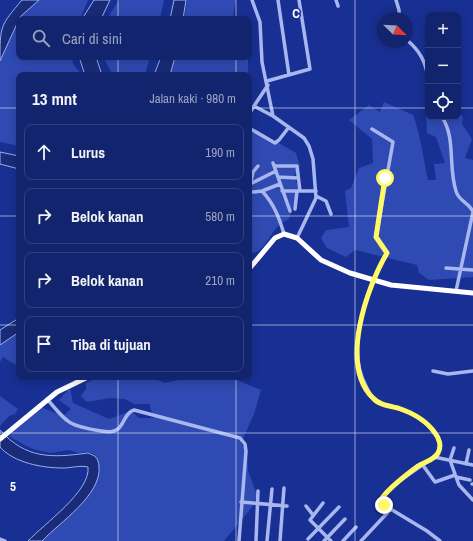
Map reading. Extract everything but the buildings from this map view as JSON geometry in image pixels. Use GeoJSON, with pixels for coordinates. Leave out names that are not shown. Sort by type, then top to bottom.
{"type":"FeatureCollection","features":[{"type":"Feature","properties":{"kind":"highway"},"geometry":{"type":"LineString","coordinates":[[252,265],[275,238],[284,234],[297,238],[316,256],[350,273],[391,285],[473,293]]}},
{"type":"Feature","properties":{"kind":"highway"},"geometry":{"type":"LineString","coordinates":[[0,439],[47,399],[77,380]]}},
{"type":"Feature","properties":{"kind":"street"},"geometry":{"type":"LineString","coordinates":[[252,0],[260,22],[261,53],[268,83],[273,116]]}},
{"type":"Feature","properties":{"kind":"street"},"geometry":{"type":"LineString","coordinates":[[278,0],[289,75]]}},
{"type":"Feature","properties":{"kind":"street"},"geometry":{"type":"LineString","coordinates":[[252,109],[268,83],[289,75],[307,71],[310,67],[299,0]]}},
{"type":"Feature","properties":{"kind":"street"},"geometry":{"type":"LineString","coordinates":[[336,0],[338,6]]}},
{"type":"Feature","properties":{"kind":"street"},"geometry":{"type":"LineString","coordinates":[[396,0],[399,12]]}},
{"type":"Feature","properties":{"kind":"street"},"geometry":{"type":"LineString","coordinates":[[413,46],[425,62]]}},
{"type":"Feature","properties":{"kind":"street"},"geometry":{"type":"LineString","coordinates":[[254,106],[273,116],[307,142],[313,159],[316,196],[314,204],[297,238]]}},
{"type":"Feature","properties":{"kind":"street"},"geometry":{"type":"LineString","coordinates":[[443,120],[450,134],[451,168],[456,193],[470,206],[473,212],[456,291]]}},
{"type":"Feature","properties":{"kind":"street"},"geometry":{"type":"LineString","coordinates":[[252,130],[275,143],[289,127]]}},
{"type":"Feature","properties":{"kind":"street"},"geometry":{"type":"LineString","coordinates":[[372,129],[393,142],[376,237],[387,253],[378,267],[373,280],[357,340],[356,353],[360,374],[371,395],[376,400],[409,412],[428,424],[438,437],[438,454],[394,485],[382,498],[383,504],[427,530],[440,541]]}},
{"type":"Feature","properties":{"kind":"street"},"geometry":{"type":"LineString","coordinates":[[290,211],[274,164],[297,166],[298,191],[296,209]]}},
{"type":"Feature","properties":{"kind":"street"},"geometry":{"type":"LineString","coordinates":[[252,176],[253,172],[258,166]]}},
{"type":"Feature","properties":{"kind":"street"},"geometry":{"type":"LineString","coordinates":[[252,183],[276,171]]}},
{"type":"Feature","properties":{"kind":"street"},"geometry":{"type":"LineString","coordinates":[[278,178],[298,178]]}},
{"type":"Feature","properties":{"kind":"street"},"geometry":{"type":"LineString","coordinates":[[253,192],[262,191],[280,184]]}},
{"type":"Feature","properties":{"kind":"street"},"geometry":{"type":"LineString","coordinates":[[262,191],[272,202],[277,211],[284,234]]}},
{"type":"Feature","properties":{"kind":"street"},"geometry":{"type":"LineString","coordinates":[[282,191],[316,191]]}},
{"type":"Feature","properties":{"kind":"street"},"geometry":{"type":"LineString","coordinates":[[316,196],[326,200],[331,214]]}},
{"type":"Feature","properties":{"kind":"street"},"geometry":{"type":"LineString","coordinates":[[446,268],[473,270]]}},
{"type":"Feature","properties":{"kind":"street"},"geometry":{"type":"LineString","coordinates":[[433,371],[448,374],[473,371]]}},
{"type":"Feature","properties":{"kind":"street"},"geometry":{"type":"LineString","coordinates":[[47,399],[62,416],[76,427],[113,432],[120,427],[129,411],[134,410],[240,438],[245,444],[246,451],[239,541]]}},
{"type":"Feature","properties":{"kind":"street"},"geometry":{"type":"LineString","coordinates":[[454,448],[450,460],[455,476],[459,485],[473,500]]}},
{"type":"Feature","properties":{"kind":"street"},"geometry":{"type":"LineString","coordinates":[[466,464],[469,450]]}},
{"type":"Feature","properties":{"kind":"street"},"geometry":{"type":"LineString","coordinates":[[434,458],[473,465]]}},
{"type":"Feature","properties":{"kind":"street"},"geometry":{"type":"LineString","coordinates":[[422,464],[435,482],[455,476],[471,483]]}},
{"type":"Feature","properties":{"kind":"street"},"geometry":{"type":"LineString","coordinates":[[280,541],[285,506],[284,488]]}},
{"type":"Feature","properties":{"kind":"street"},"geometry":{"type":"LineString","coordinates":[[268,541],[272,489]]}},
{"type":"Feature","properties":{"kind":"street"},"geometry":{"type":"LineString","coordinates":[[256,541],[258,491]]}},
{"type":"Feature","properties":{"kind":"street"},"geometry":{"type":"LineString","coordinates":[[241,502],[285,506]]}},
{"type":"Feature","properties":{"kind":"street"},"geometry":{"type":"LineString","coordinates":[[323,503],[313,514],[310,520],[331,541]]}},
{"type":"Feature","properties":{"kind":"street"},"geometry":{"type":"LineString","coordinates":[[306,506],[313,514]]}},
{"type":"Feature","properties":{"kind":"street"},"geometry":{"type":"LineString","coordinates":[[308,539],[339,507]]}},
{"type":"Feature","properties":{"kind":"street"},"geometry":{"type":"LineString","coordinates":[[362,541],[391,509]]}},
{"type":"Feature","properties":{"kind":"street"},"geometry":{"type":"LineString","coordinates":[[324,541],[345,520]]}},
{"type":"Feature","properties":{"kind":"street"},"geometry":{"type":"LineString","coordinates":[[343,541],[356,527]]}},
{"type":"Feature","properties":{"kind":"street"},"geometry":{"type":"LineString","coordinates":[[0,539],[5,541]]}},
{"type":"Feature","properties":{"kind":"shaded area"},"geometry":{"type":"Polygon","coordinates":[[[22,0],[39,0],[21,16],[16,16],[16,26],[0,61],[1,33],[5,21],[22,0]]]}},
{"type":"Feature","properties":{"kind":"shaded area"},"geometry":{"type":"Polygon","coordinates":[[[36,0],[88,0],[81,16],[21,16],[36,0]]]}},
{"type":"Feature","properties":{"kind":"shaded area"},"geometry":{"type":"Polygon","coordinates":[[[94,0],[110,0],[102,16],[84,16],[94,0]]]}},
{"type":"Feature","properties":{"kind":"shaded area"},"geometry":{"type":"Polygon","coordinates":[[[119,0],[164,0],[161,16],[109,16],[119,0]]]}},
{"type":"Feature","properties":{"kind":"shaded area"},"geometry":{"type":"Polygon","coordinates":[[[174,0],[186,0],[183,16],[171,16],[174,0]]]}},
{"type":"Feature","properties":{"kind":"shaded area"},"geometry":{"type":"Polygon","coordinates":[[[187,0],[236,0],[234,16],[184,16],[187,0]]]}},
{"type":"Feature","properties":{"kind":"shaded area"},"geometry":{"type":"Polygon","coordinates":[[[16,21],[16,60],[72,60],[73,64],[80,72],[16,72],[16,145],[0,142],[0,59],[16,21]]]}},
{"type":"Feature","properties":{"kind":"shaded area"},"geometry":{"type":"Polygon","coordinates":[[[80,60],[97,60],[101,72],[84,72],[80,60]]]}},
{"type":"Feature","properties":{"kind":"shaded area"},"geometry":{"type":"Polygon","coordinates":[[[105,60],[149,60],[146,72],[111,72],[105,60]]]}},
{"type":"Feature","properties":{"kind":"shaded area"},"geometry":{"type":"Polygon","coordinates":[[[160,60],[174,60],[171,72],[155,72],[160,60]]]}},
{"type":"Feature","properties":{"kind":"shaded area"},"geometry":{"type":"Polygon","coordinates":[[[174,60],[248,60],[248,72],[169,72],[174,60]]]}},
{"type":"Feature","properties":{"kind":"shaded area"},"geometry":{"type":"Polygon","coordinates":[[[384,102],[413,115],[420,139],[428,180],[436,180],[434,164],[445,163],[436,137],[427,133],[426,120],[461,120],[461,115],[463,117],[462,124],[472,139],[465,158],[473,160],[473,277],[429,280],[419,273],[417,265],[355,250],[346,257],[327,248],[321,238],[326,230],[349,227],[345,191],[351,188],[359,168],[373,163],[372,139],[349,120],[369,105],[380,112],[384,102]]]}},
{"type":"Feature","properties":{"kind":"shaded area"},"geometry":{"type":"Polygon","coordinates":[[[252,128],[296,153],[300,166],[294,176],[299,189],[289,219],[281,223],[263,247],[252,253],[252,128]]]}},
{"type":"Feature","properties":{"kind":"shaded area"},"geometry":{"type":"Polygon","coordinates":[[[0,152],[16,155],[16,168],[0,164],[0,152]]]}},
{"type":"Feature","properties":{"kind":"shaded area"},"geometry":{"type":"Polygon","coordinates":[[[16,320],[16,334],[0,345],[0,330],[16,320]]]}},
{"type":"Feature","properties":{"kind":"shaded area"},"geometry":{"type":"Polygon","coordinates":[[[16,332],[16,365],[3,357],[0,362],[0,341],[16,332]]]}},
{"type":"Feature","properties":{"kind":"shaded area"},"geometry":{"type":"Polygon","coordinates":[[[93,380],[158,380],[165,383],[178,380],[237,380],[261,390],[254,414],[241,443],[247,451],[248,471],[257,495],[253,506],[224,541],[36,541],[91,490],[96,479],[94,454],[88,452],[79,453],[69,450],[51,453],[36,450],[9,436],[41,407],[63,416],[71,409],[59,400],[70,388],[73,403],[109,419],[131,411],[139,418],[154,418],[149,404],[134,404],[125,399],[110,398],[87,402],[81,396],[86,389],[86,383],[93,380]]]}},
{"type":"Feature","properties":{"kind":"shaded area"},"geometry":{"type":"Polygon","coordinates":[[[0,396],[18,409],[15,414],[9,416],[0,426],[0,396]]]}},
{"type":"Feature","properties":{"kind":"shaded area"},"geometry":{"type":"Polygon","coordinates":[[[0,430],[20,447],[30,451],[51,456],[88,453],[95,456],[98,461],[98,477],[94,487],[87,497],[42,541],[28,541],[75,496],[87,476],[88,467],[47,467],[21,461],[0,447],[0,430]]]}},
{"type":"Feature","properties":{"kind":"route"},"geometry":{"type":"LineString","coordinates":[[384,505],[382,498],[389,489],[420,465],[434,458],[438,454],[440,446],[438,437],[434,431],[422,419],[409,412],[383,404],[372,398],[360,374],[358,366],[356,353],[357,340],[363,314],[378,267],[387,253],[376,239],[385,178]]}}]}
